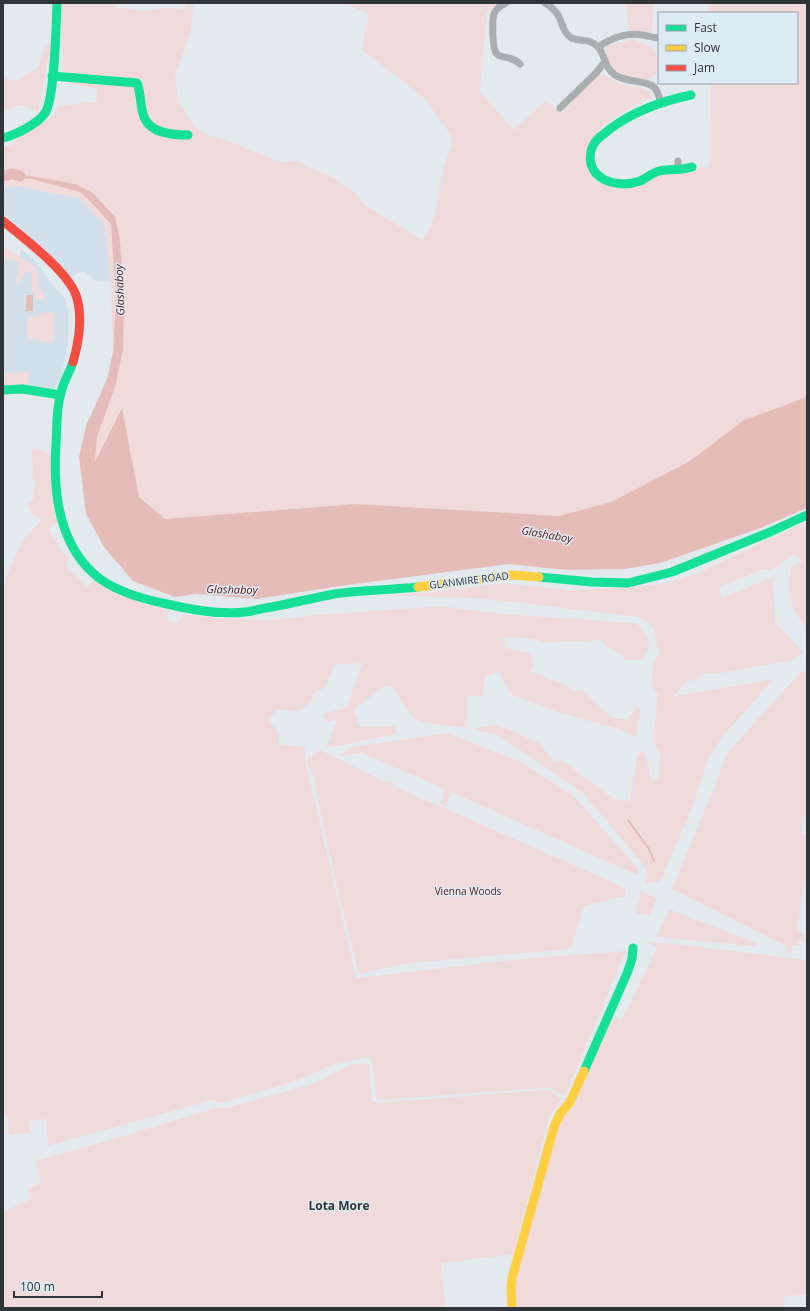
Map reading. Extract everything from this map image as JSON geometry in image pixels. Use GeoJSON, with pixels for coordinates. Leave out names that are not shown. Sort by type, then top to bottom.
{"type":"FeatureCollection","features":[{"type":"Feature","properties":{"kind":"main road"},"geometry":{"type":"LineString","coordinates":[[3,138],[31,125],[45,113],[51,94],[57,3]]}},
{"type":"Feature","properties":{"kind":"main road"},"geometry":{"type":"LineString","coordinates":[[52,76],[137,83],[141,91],[144,116],[149,125],[161,132],[171,135],[188,135]]}},
{"type":"Feature","properties":{"kind":"main road"},"geometry":{"type":"LineString","coordinates":[[691,95],[661,102],[630,115],[596,140],[592,149],[590,160],[598,175],[611,183],[620,184],[637,182],[655,172],[678,166],[684,171],[692,167]]}},
{"type":"Feature","properties":{"kind":"main road","name":"GLANMIRE ROAD"},"geometry":{"type":"LineString","coordinates":[[3,221],[23,237],[59,271],[74,290],[76,296],[79,314],[78,340],[74,361],[60,395],[55,465],[57,493],[62,523],[80,560],[101,580],[118,589],[154,601],[193,609],[245,612],[336,594],[401,589],[512,575],[592,582],[628,583],[672,572],[770,532],[807,515]]}},
{"type":"Feature","properties":{"kind":"main road"},"geometry":{"type":"LineString","coordinates":[[3,390],[35,390],[60,395]]}},
{"type":"Feature","properties":{"kind":"main road"},"geometry":{"type":"LineString","coordinates":[[512,1308],[510,1290],[511,1278],[518,1259],[554,1127],[560,1114],[570,1102],[628,971],[632,959],[632,948]]}},
{"type":"Feature","properties":{"kind":"street"},"geometry":{"type":"LineString","coordinates":[[506,3],[498,8],[494,14],[494,50],[496,54],[501,57],[510,58],[520,64]]}},
{"type":"Feature","properties":{"kind":"street"},"geometry":{"type":"LineString","coordinates":[[545,3],[554,9],[565,31],[570,37],[592,42],[598,47],[604,63],[613,74],[621,79],[649,84],[655,88],[661,102]]}},
{"type":"Feature","properties":{"kind":"street"},"geometry":{"type":"LineString","coordinates":[[598,47],[619,36],[644,35],[658,38]]}},
{"type":"Feature","properties":{"kind":"street"},"geometry":{"type":"LineString","coordinates":[[560,108],[596,74],[604,63]]}},
{"type":"Feature","properties":{"kind":"shaded area"},"geometry":{"type":"Polygon","coordinates":[[[19,186],[79,198],[106,225],[111,282],[95,280],[84,271],[70,277],[41,247],[3,213],[3,188],[19,186]]]}},
{"type":"Feature","properties":{"kind":"shaded area"},"geometry":{"type":"Polygon","coordinates":[[[3,247],[19,256],[22,250],[36,262],[54,287],[65,298],[69,316],[68,343],[61,377],[54,389],[3,386],[3,247]]]}},
{"type":"Feature","properties":{"kind":"green space"},"geometry":{"type":"Polygon","coordinates":[[[60,3],[115,3],[116,7],[143,11],[165,8],[184,9],[186,3],[194,3],[190,33],[175,77],[179,102],[196,128],[206,134],[226,140],[281,162],[298,161],[334,178],[354,192],[365,205],[422,240],[433,222],[443,169],[452,143],[450,134],[425,99],[361,49],[369,14],[338,3],[499,3],[487,12],[480,92],[514,130],[546,100],[562,114],[597,72],[627,86],[643,88],[650,92],[652,98],[642,101],[603,125],[591,140],[588,155],[594,175],[594,183],[605,183],[636,192],[627,188],[655,172],[709,167],[711,84],[798,84],[798,12],[709,12],[708,3],[807,3],[807,397],[744,420],[690,461],[611,502],[559,516],[356,504],[165,519],[139,497],[122,409],[95,463],[97,437],[116,384],[123,349],[112,332],[111,282],[104,224],[79,198],[19,186],[3,188],[3,146],[11,145],[19,137],[54,116],[58,106],[97,102],[97,88],[74,85],[64,79],[60,3]]]}},
{"type":"Feature","properties":{"kind":"green space"},"geometry":{"type":"Polygon","coordinates":[[[625,3],[656,3],[653,8],[652,32],[629,30],[625,3]]]}},
{"type":"Feature","properties":{"kind":"green space"},"geometry":{"type":"Polygon","coordinates":[[[630,38],[651,45],[658,56],[658,74],[647,80],[627,79],[601,66],[608,57],[605,47],[630,40],[630,38]]]}},
{"type":"Feature","properties":{"kind":"green space"},"geometry":{"type":"Polygon","coordinates":[[[51,44],[38,112],[19,105],[3,112],[3,78],[16,81],[38,68],[45,46],[51,44]]]}},
{"type":"Feature","properties":{"kind":"green space"},"geometry":{"type":"Polygon","coordinates":[[[3,247],[33,265],[38,273],[39,286],[46,299],[36,299],[31,284],[32,273],[24,272],[21,281],[16,284],[19,262],[3,258],[3,247]]]}},
{"type":"Feature","properties":{"kind":"green space"},"geometry":{"type":"Polygon","coordinates":[[[39,313],[55,313],[54,342],[39,342],[39,339],[27,339],[27,317],[39,317],[39,313]]]}},
{"type":"Feature","properties":{"kind":"green space"},"geometry":{"type":"Polygon","coordinates":[[[28,372],[29,378],[27,384],[3,385],[3,373],[28,372]]]}},
{"type":"Feature","properties":{"kind":"green space"},"geometry":{"type":"Polygon","coordinates":[[[34,448],[50,454],[57,523],[49,529],[61,550],[70,557],[66,566],[88,587],[94,580],[118,595],[167,611],[168,620],[178,623],[183,614],[215,618],[272,620],[314,615],[445,606],[517,615],[636,623],[644,632],[647,636],[649,645],[646,655],[642,660],[624,660],[622,654],[606,647],[601,640],[544,643],[533,639],[504,637],[505,648],[530,653],[533,665],[530,671],[562,683],[575,692],[582,690],[611,717],[616,719],[628,719],[636,707],[641,708],[636,737],[616,728],[557,712],[510,694],[499,672],[485,676],[483,696],[467,696],[467,727],[439,725],[423,722],[414,718],[392,686],[385,686],[354,709],[360,727],[394,726],[397,734],[326,748],[337,720],[327,722],[322,714],[347,707],[362,663],[334,665],[325,688],[314,692],[311,702],[299,711],[277,710],[268,720],[280,734],[278,744],[305,747],[306,764],[356,978],[529,958],[626,951],[565,1096],[549,1088],[541,1088],[379,1100],[376,1097],[373,1064],[368,1057],[333,1065],[293,1082],[221,1103],[212,1100],[48,1146],[46,1119],[30,1121],[30,1133],[9,1135],[7,1116],[3,1116],[3,588],[8,572],[22,541],[42,519],[32,514],[27,503],[33,500],[35,482],[32,475],[33,469],[31,452],[34,448]]]}},
{"type":"Feature","properties":{"kind":"green space"},"geometry":{"type":"Polygon","coordinates":[[[807,521],[807,629],[794,611],[788,588],[791,567],[803,561],[793,554],[771,571],[764,569],[720,587],[721,598],[773,577],[775,622],[803,652],[793,660],[716,674],[701,673],[699,680],[687,681],[674,696],[774,679],[723,736],[709,757],[693,805],[661,881],[645,884],[646,868],[583,793],[498,735],[471,729],[497,724],[539,743],[555,762],[563,761],[614,799],[630,801],[638,753],[645,752],[651,780],[658,780],[660,755],[653,739],[658,695],[651,685],[653,664],[659,653],[653,626],[639,617],[486,599],[392,595],[431,592],[503,583],[570,590],[637,587],[670,582],[696,574],[807,521]]]}},
{"type":"Feature","properties":{"kind":"green space"},"geometry":{"type":"Polygon","coordinates":[[[804,671],[807,671],[807,804],[801,833],[807,836],[807,865],[797,931],[806,935],[805,942],[798,941],[798,946],[792,945],[791,954],[785,953],[786,946],[672,889],[727,753],[796,677],[804,671]]]}},
{"type":"Feature","properties":{"kind":"green space"},"geometry":{"type":"Polygon","coordinates":[[[448,733],[521,762],[573,795],[638,868],[637,875],[451,792],[446,807],[440,804],[444,789],[362,753],[337,757],[351,747],[448,733]]]}},
{"type":"Feature","properties":{"kind":"green space","name":"Vienna Woods"},"geometry":{"type":"Polygon","coordinates":[[[320,750],[383,781],[369,782],[392,781],[394,793],[394,786],[626,888],[625,896],[584,906],[571,949],[410,963],[359,974],[339,896],[312,772],[307,760],[320,750]]]}},
{"type":"Feature","properties":{"kind":"green space"},"geometry":{"type":"Polygon","coordinates":[[[641,891],[656,898],[650,916],[635,913],[641,891]]]}},
{"type":"Feature","properties":{"kind":"green space"},"geometry":{"type":"Polygon","coordinates":[[[669,909],[760,944],[753,946],[656,937],[669,909]]]}},
{"type":"Feature","properties":{"kind":"green space"},"geometry":{"type":"Polygon","coordinates":[[[648,942],[807,960],[807,1294],[784,1297],[785,1308],[514,1308],[511,1282],[559,1114],[609,1016],[622,1019],[657,948],[648,942]]]}},
{"type":"Feature","properties":{"kind":"green space"},"geometry":{"type":"Polygon","coordinates":[[[366,1063],[369,1065],[372,1102],[379,1103],[540,1090],[551,1091],[562,1099],[549,1118],[513,1254],[441,1263],[446,1308],[3,1308],[3,1212],[31,1199],[27,1189],[41,1183],[35,1161],[219,1107],[226,1108],[312,1084],[350,1065],[366,1063]]]}},
{"type":"Feature","properties":{"kind":"water"},"geometry":{"type":"Polygon","coordinates":[[[3,173],[31,176],[75,184],[93,193],[115,217],[120,240],[124,296],[123,349],[116,384],[97,437],[95,462],[122,408],[139,497],[165,519],[356,504],[559,516],[611,502],[690,461],[744,420],[807,397],[807,508],[758,529],[660,563],[625,569],[566,570],[509,564],[347,585],[256,599],[196,594],[175,597],[133,581],[104,547],[86,514],[79,457],[86,426],[107,379],[113,352],[116,298],[111,224],[80,192],[32,179],[3,176],[3,173]]]}},
{"type":"Feature","properties":{"kind":"water"},"geometry":{"type":"Polygon","coordinates":[[[26,295],[33,295],[33,311],[26,311],[26,295]]]}},
{"type":"Feature","properties":{"kind":"waterway","name":"Glashaboy"},"geometry":{"type":"LineString","coordinates":[[3,176],[12,174],[20,176]]}},
{"type":"Feature","properties":{"kind":"waterway"},"geometry":{"type":"LineString","coordinates":[[628,820],[649,849],[654,861]]}},
{"type":"Feature","properties":{"kind":"traffic: fast"},"geometry":{"type":"LineString","coordinates":[[3,138],[20,132],[32,125],[45,113],[51,93],[53,77],[57,3]]}},
{"type":"Feature","properties":{"kind":"traffic: fast"},"geometry":{"type":"LineString","coordinates":[[52,76],[137,83],[143,114],[150,125],[161,132],[188,135]]}},
{"type":"Feature","properties":{"kind":"traffic: fast"},"geometry":{"type":"LineString","coordinates":[[691,95],[669,100],[639,112],[619,123],[594,143],[590,158],[594,171],[599,176],[605,180],[619,184],[640,181],[659,171],[692,167]]}},
{"type":"Feature","properties":{"kind":"traffic: fast"},"geometry":{"type":"LineString","coordinates":[[73,362],[62,389],[57,412],[55,461],[57,496],[65,530],[72,546],[81,560],[93,573],[109,585],[148,600],[196,610],[226,613],[248,612],[334,594],[418,587]]}},
{"type":"Feature","properties":{"kind":"traffic: fast"},"geometry":{"type":"LineString","coordinates":[[3,390],[23,389],[60,395]]}},
{"type":"Feature","properties":{"kind":"traffic: fast"},"geometry":{"type":"LineString","coordinates":[[539,577],[592,582],[628,583],[672,572],[770,532],[807,515]]}},
{"type":"Feature","properties":{"kind":"traffic: fast"},"geometry":{"type":"LineString","coordinates":[[584,1071],[628,971],[632,959],[633,948]]}},
{"type":"Feature","properties":{"kind":"traffic: slow"},"geometry":{"type":"LineString","coordinates":[[418,587],[512,575],[539,577]]}},
{"type":"Feature","properties":{"kind":"traffic: slow"},"geometry":{"type":"LineString","coordinates":[[512,1308],[512,1278],[554,1127],[560,1114],[570,1102],[584,1071]]}},
{"type":"Feature","properties":{"kind":"traffic: jam"},"geometry":{"type":"LineString","coordinates":[[3,221],[33,245],[54,265],[71,285],[76,295],[80,320],[77,346],[73,362]]}},
{"type":"Feature","properties":{"kind":"district","name":"Lota More"},"geometry":{"type":"Point","coordinates":[339,1205]}}]}
